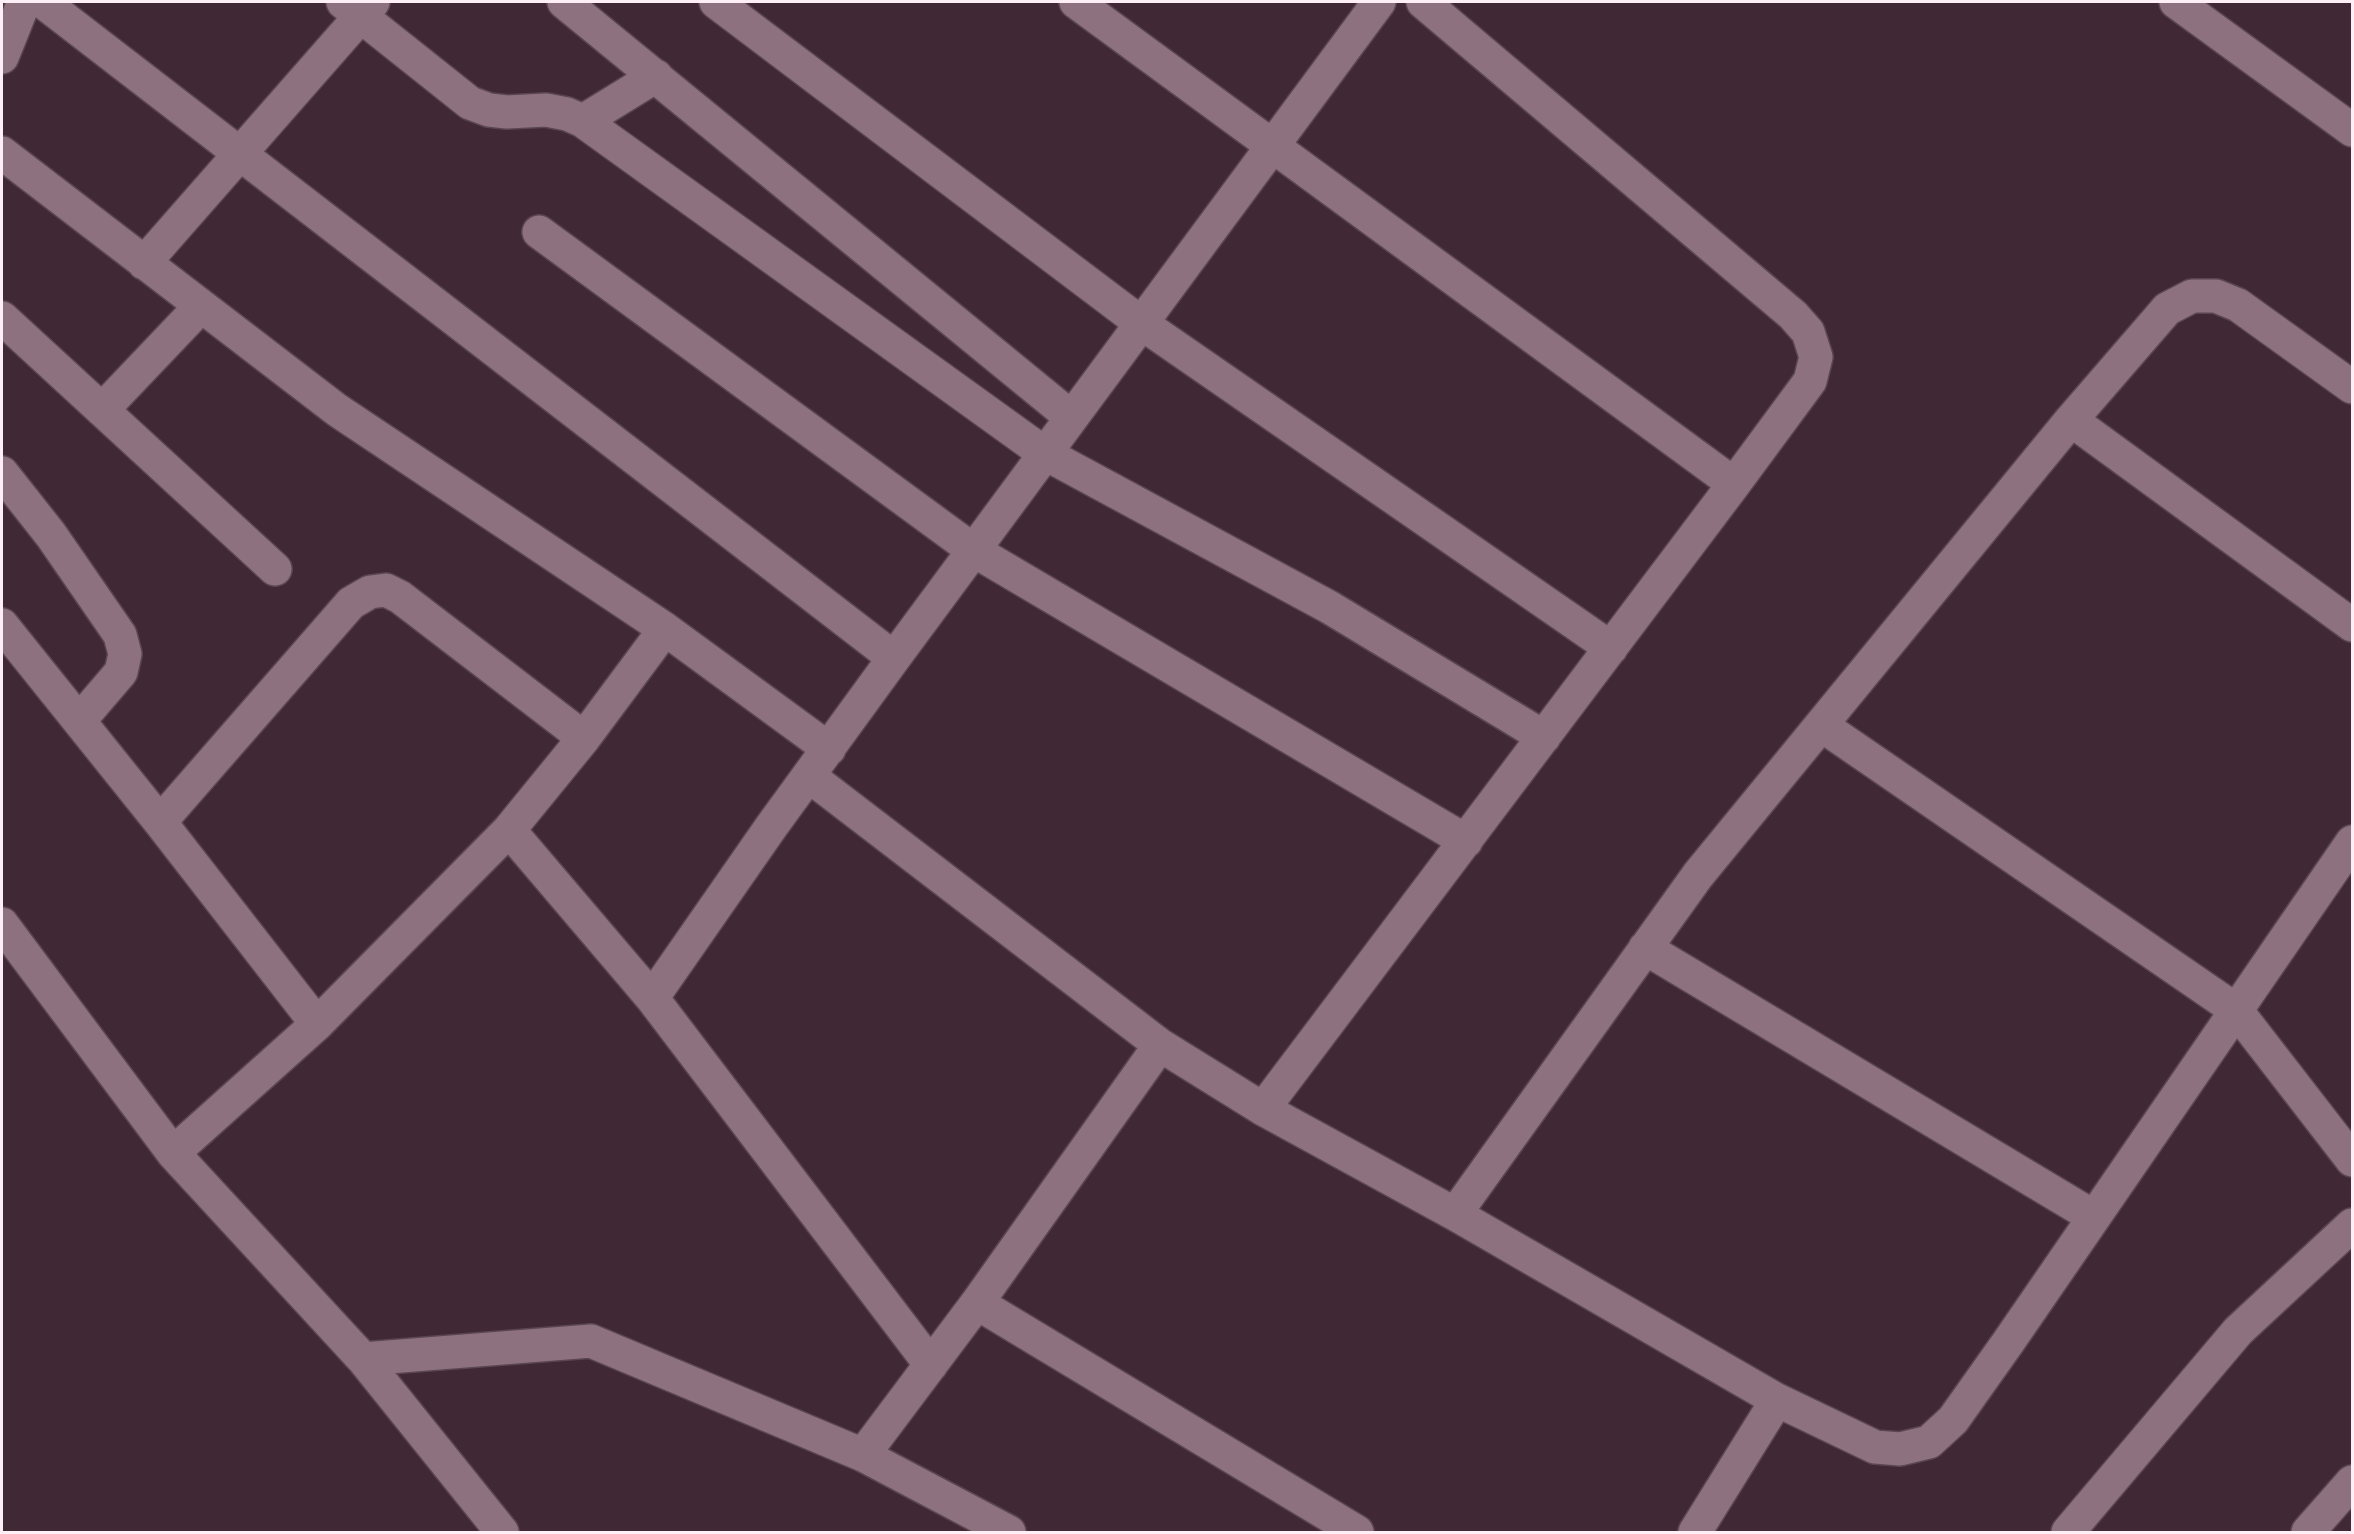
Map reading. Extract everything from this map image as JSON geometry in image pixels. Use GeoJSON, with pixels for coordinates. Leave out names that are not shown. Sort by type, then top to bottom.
{"type":"FeatureCollection","features":[{"type":"Feature","properties":{"kind":"street"},"geometry":{"type":"LineString","coordinates":[[2,57],[24,2]]}},
{"type":"Feature","properties":{"kind":"street"},"geometry":{"type":"LineString","coordinates":[[43,2],[894,658]]}},
{"type":"Feature","properties":{"kind":"street"},"geometry":{"type":"LineString","coordinates":[[564,2],[1071,417]]}},
{"type":"Feature","properties":{"kind":"street"},"geometry":{"type":"LineString","coordinates":[[1076,2],[1273,144],[1734,484]]}},
{"type":"Feature","properties":{"kind":"street"},"geometry":{"type":"LineString","coordinates":[[652,998],[894,658],[1379,2]]}},
{"type":"Feature","properties":{"kind":"street"},"geometry":{"type":"LineString","coordinates":[[1263,1109],[1810,381],[1816,357],[1808,332],[1793,315],[1423,2]]}},
{"type":"Feature","properties":{"kind":"street"},"geometry":{"type":"LineString","coordinates":[[2176,2],[2352,130]]}},
{"type":"Feature","properties":{"kind":"street"},"geometry":{"type":"LineString","coordinates":[[720,3],[1141,322],[1611,648]]}},
{"type":"Feature","properties":{"kind":"street"},"geometry":{"type":"LineString","coordinates":[[144,263],[239,153],[359,6],[470,103],[489,110],[507,112],[546,110],[567,114],[583,121],[1044,453],[1329,607],[1544,737]]}},
{"type":"Feature","properties":{"kind":"street"},"geometry":{"type":"LineString","coordinates":[[583,121],[656,76]]}},
{"type":"Feature","properties":{"kind":"street"},"geometry":{"type":"LineString","coordinates":[[2,153],[337,410],[664,628],[829,748]]}},
{"type":"Feature","properties":{"kind":"street"},"geometry":{"type":"LineString","coordinates":[[540,232],[973,550],[1466,841]]}},
{"type":"Feature","properties":{"kind":"street"},"geometry":{"type":"LineString","coordinates":[[1455,1214],[1698,874],[2071,420],[2167,309],[2192,296],[2216,296],[2238,305],[2352,387]]}},
{"type":"Feature","properties":{"kind":"street"},"geometry":{"type":"LineString","coordinates":[[102,410],[201,306]]}},
{"type":"Feature","properties":{"kind":"street"},"geometry":{"type":"LineString","coordinates":[[2,318],[275,569]]}},
{"type":"Feature","properties":{"kind":"street"},"geometry":{"type":"LineString","coordinates":[[2071,420],[2352,625]]}},
{"type":"Feature","properties":{"kind":"street"},"geometry":{"type":"LineString","coordinates":[[2,472],[51,535],[120,635],[125,654],[121,672],[79,721]]}},
{"type":"Feature","properties":{"kind":"street"},"geometry":{"type":"LineString","coordinates":[[160,822],[351,603],[370,592],[386,590],[400,597],[584,738]]}},
{"type":"Feature","properties":{"kind":"street"},"geometry":{"type":"LineString","coordinates":[[2,625],[160,822],[317,1024]]}},
{"type":"Feature","properties":{"kind":"street"},"geometry":{"type":"LineString","coordinates":[[174,1153],[317,1024],[509,830],[584,738],[664,628]]}},
{"type":"Feature","properties":{"kind":"street"},"geometry":{"type":"LineString","coordinates":[[1821,725],[2236,1010],[2352,1160]]}},
{"type":"Feature","properties":{"kind":"street"},"geometry":{"type":"LineString","coordinates":[[809,776],[1160,1045],[1263,1109],[1455,1214],[1777,1400],[1875,1447],[1900,1449],[1929,1442],[1953,1420],[2352,842]]}},
{"type":"Feature","properties":{"kind":"street"},"geometry":{"type":"LineString","coordinates":[[509,830],[652,998],[931,1365]]}},
{"type":"Feature","properties":{"kind":"street"},"geometry":{"type":"LineString","coordinates":[[2,924],[174,1153],[363,1359],[502,1533]]}},
{"type":"Feature","properties":{"kind":"street"},"geometry":{"type":"LineString","coordinates":[[1645,948],[2094,1217]]}},
{"type":"Feature","properties":{"kind":"street"},"geometry":{"type":"LineString","coordinates":[[863,1455],[977,1303],[1160,1045]]}},
{"type":"Feature","properties":{"kind":"street"},"geometry":{"type":"LineString","coordinates":[[2068,1533],[2238,1331],[2352,1225]]}},
{"type":"Feature","properties":{"kind":"street"},"geometry":{"type":"LineString","coordinates":[[977,1303],[1357,1533]]}},
{"type":"Feature","properties":{"kind":"street"},"geometry":{"type":"LineString","coordinates":[[363,1359],[591,1341],[863,1455],[1009,1533]]}},
{"type":"Feature","properties":{"kind":"street"},"geometry":{"type":"LineString","coordinates":[[1695,1533],[1777,1400]]}},
{"type":"Feature","properties":{"kind":"street"},"geometry":{"type":"LineString","coordinates":[[2308,1533],[2352,1482]]}}]}
